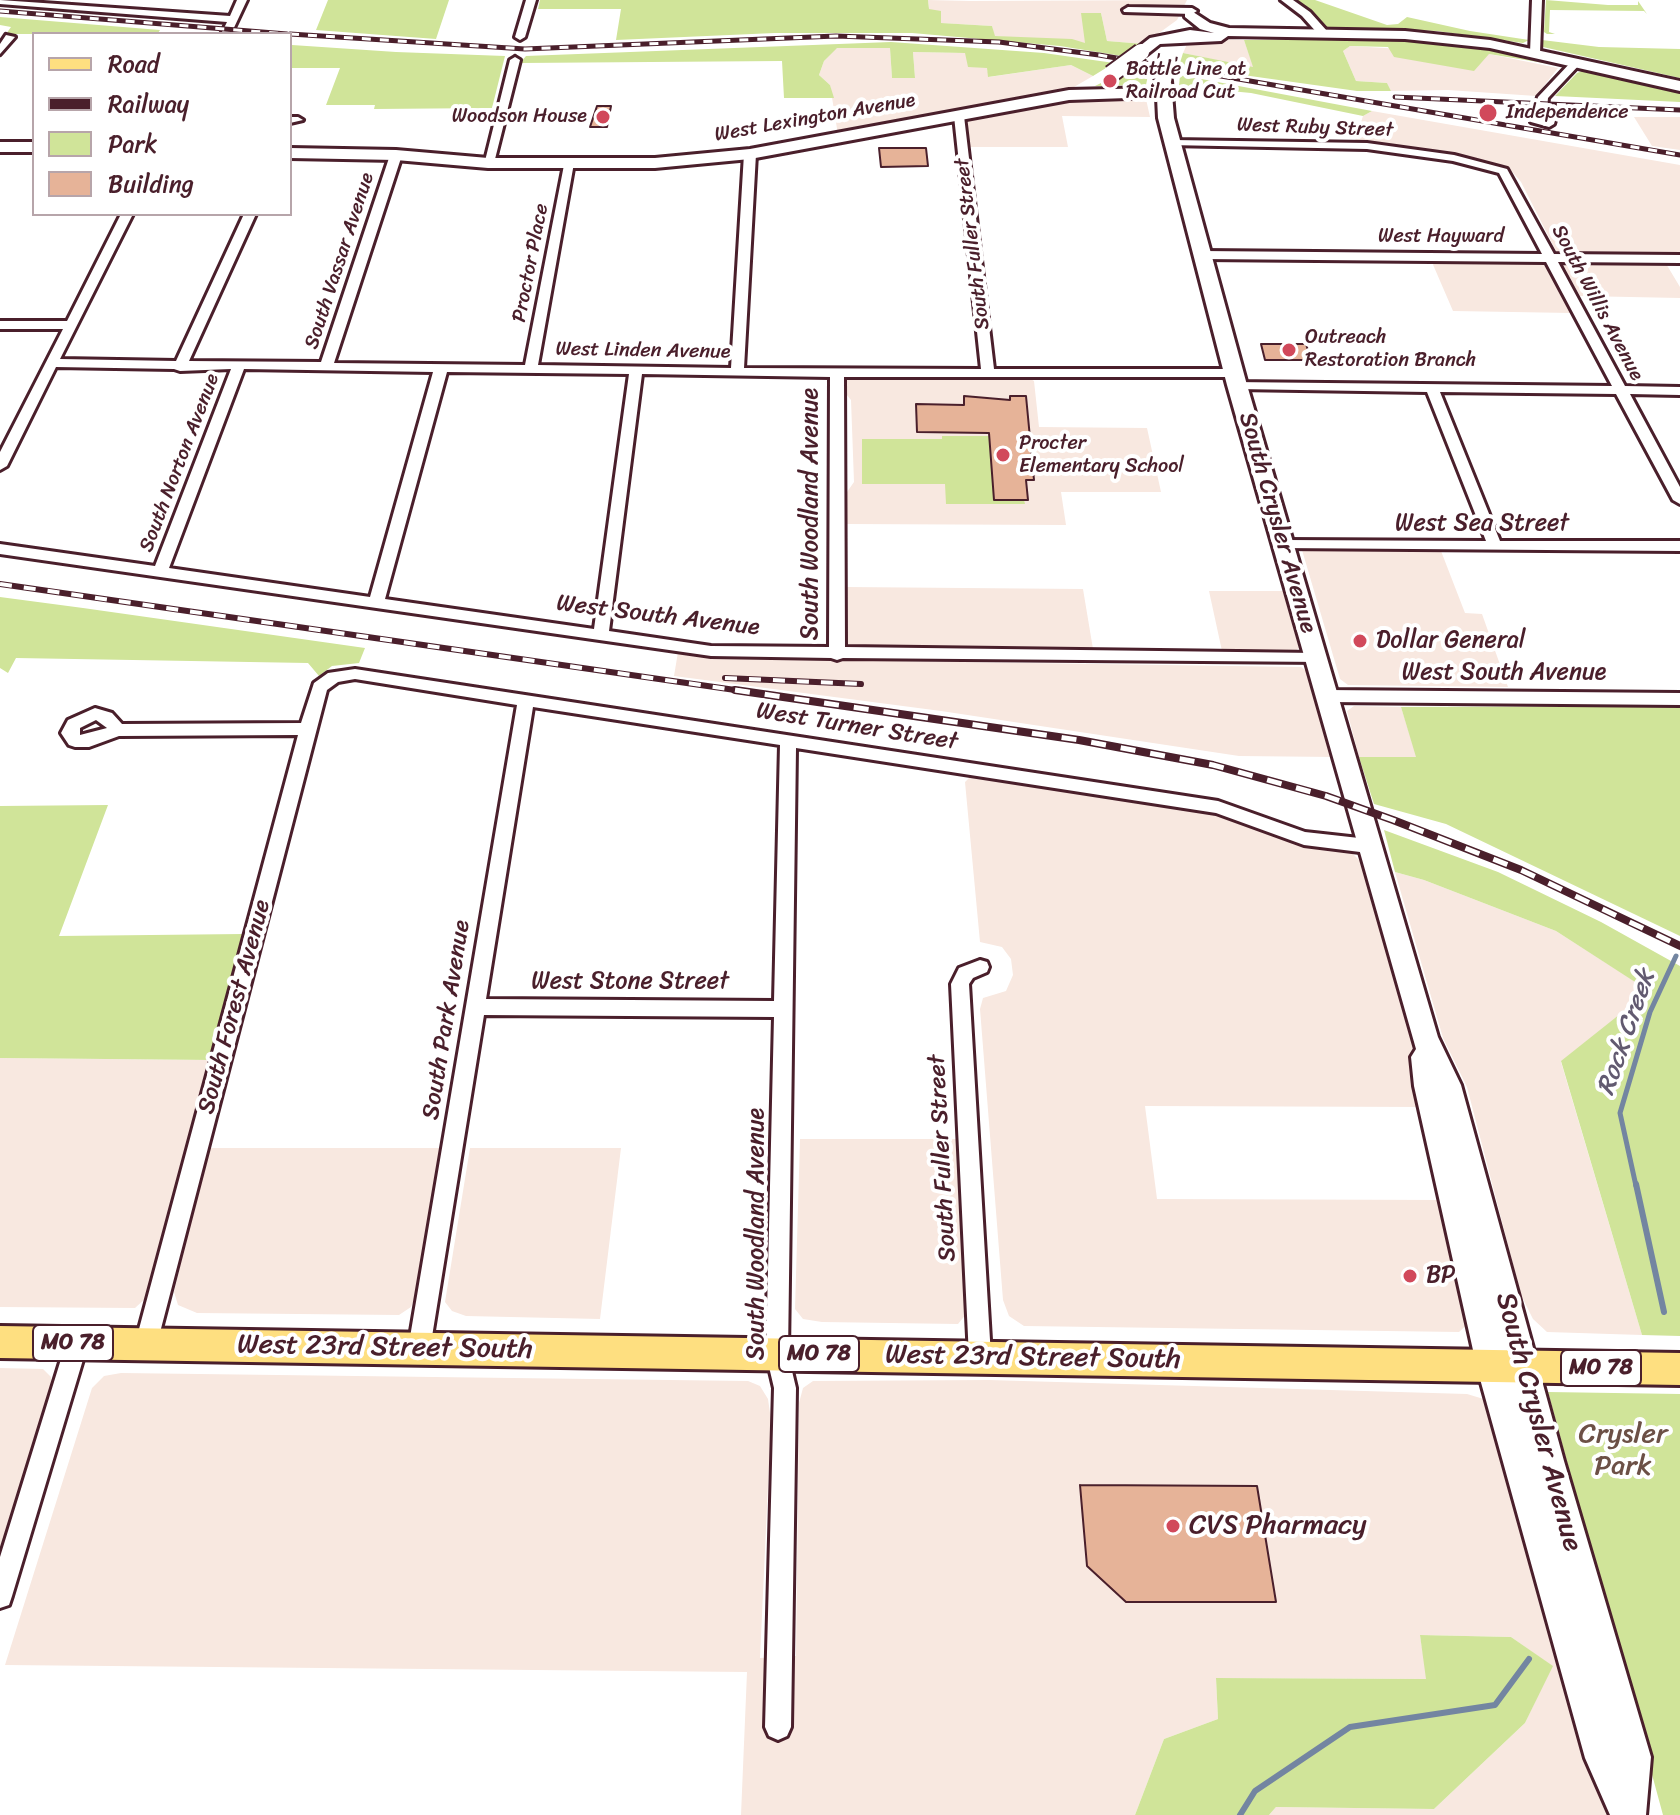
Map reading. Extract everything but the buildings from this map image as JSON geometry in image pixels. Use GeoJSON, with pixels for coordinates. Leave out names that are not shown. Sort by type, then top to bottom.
{"type":"FeatureCollection","features":[{"type":"Feature","properties":{"kind":"main road"},"geometry":{"type":"LineString","coordinates":[[1193,8],[1205,26],[1229,32]]}},
{"type":"Feature","properties":{"kind":"main road","name":"South Crysler Avenue"},"geometry":{"type":"LineString","coordinates":[[1193,8],[1173,37],[1168,55],[1163,86],[1166,118],[1235,379],[1424,1037],[1428,1086],[1508,1368],[1603,1758],[1629,1813]]}},
{"type":"Feature","properties":{"kind":"main road"},"geometry":{"type":"LineString","coordinates":[[1069,95],[1111,74],[1155,41],[1229,32],[1425,37],[1535,53],[1680,86]]}},
{"type":"Feature","properties":{"kind":"main road"},"geometry":{"type":"LineString","coordinates":[[1173,37],[1307,36],[1323,33]]}},
{"type":"Feature","properties":{"kind":"main road","name":"West Lexington Avenue"},"geometry":{"type":"LineString","coordinates":[[394,161],[570,165],[655,163],[750,154],[1069,95],[1163,86]]}},
{"type":"Feature","properties":{"kind":"main road"},"geometry":{"type":"LineString","coordinates":[[0,147],[32,147]]}},
{"type":"Feature","properties":{"kind":"main road"},"geometry":{"type":"LineString","coordinates":[[292,153],[394,161]]}},
{"type":"Feature","properties":{"kind":"main road"},"geometry":{"type":"LineString","coordinates":[[0,159],[32,160]]}},
{"type":"Feature","properties":{"kind":"main road"},"geometry":{"type":"LineString","coordinates":[[292,166],[394,161]]}},
{"type":"Feature","properties":{"kind":"main road","name":"MO 78"},"geometry":{"type":"LineString","coordinates":[[0,1342],[146,1344]]}},
{"type":"Feature","properties":{"kind":"main road","name":"West 23rd Street South"},"geometry":{"type":"LineString","coordinates":[[146,1344],[1680,1369]]}},
{"type":"Feature","properties":{"kind":"street"},"geometry":{"type":"LineString","coordinates":[[227,32],[242,0]]}},
{"type":"Feature","properties":{"kind":"street"},"geometry":{"type":"LineString","coordinates":[[520,37],[531,0]]}},
{"type":"Feature","properties":{"kind":"street"},"geometry":{"type":"LineString","coordinates":[[1286,0],[1306,14],[1323,33]]}},
{"type":"Feature","properties":{"kind":"street"},"geometry":{"type":"LineString","coordinates":[[1535,53],[1537,0]]}},
{"type":"Feature","properties":{"kind":"street"},"geometry":{"type":"LineString","coordinates":[[0,1],[82,4],[233,19]]}},
{"type":"Feature","properties":{"kind":"street"},"geometry":{"type":"LineString","coordinates":[[1128,10],[1193,8]]}},
{"type":"Feature","properties":{"kind":"street"},"geometry":{"type":"LineString","coordinates":[[0,51],[10,37]]}},
{"type":"Feature","properties":{"kind":"street"},"geometry":{"type":"LineString","coordinates":[[480,162],[515,60]]}},
{"type":"Feature","properties":{"kind":"street"},"geometry":{"type":"LineString","coordinates":[[1542,109],[1543,97],[1576,63]]}},
{"type":"Feature","properties":{"kind":"street","name":"South Fuller Street"},"geometry":{"type":"LineString","coordinates":[[959,116],[988,372]]}},
{"type":"Feature","properties":{"kind":"street","name":"West Ruby Street"},"geometry":{"type":"LineString","coordinates":[[1173,143],[1367,146],[1454,158]]}},
{"type":"Feature","properties":{"kind":"street"},"geometry":{"type":"LineString","coordinates":[[737,372],[750,154]]}},
{"type":"Feature","properties":{"kind":"street","name":"South Willis Avenue"},"geometry":{"type":"LineString","coordinates":[[1454,158],[1503,171],[1680,500]]}},
{"type":"Feature","properties":{"kind":"street","name":"South Vassar Avenue"},"geometry":{"type":"LineString","coordinates":[[326,367],[394,161]]}},
{"type":"Feature","properties":{"kind":"street","name":"Proctor Place"},"geometry":{"type":"LineString","coordinates":[[531,369],[570,165]]}},
{"type":"Feature","properties":{"kind":"street"},"geometry":{"type":"LineString","coordinates":[[0,466],[126,216]]}},
{"type":"Feature","properties":{"kind":"street","name":"South Norton Avenue"},"geometry":{"type":"LineString","coordinates":[[180,367],[249,216]]}},
{"type":"Feature","properties":{"kind":"street","name":"West Hayward"},"geometry":{"type":"LineString","coordinates":[[1202,255],[1680,259]]}},
{"type":"Feature","properties":{"kind":"street"},"geometry":{"type":"LineString","coordinates":[[0,325],[70,325]]}},
{"type":"Feature","properties":{"kind":"street","name":"West Linden Avenue"},"geometry":{"type":"LineString","coordinates":[[52,363],[180,367],[988,372],[1432,388],[1680,391]]}},
{"type":"Feature","properties":{"kind":"street","name":"South Norton Avenue"},"geometry":{"type":"LineString","coordinates":[[160,573],[238,367]]}},
{"type":"Feature","properties":{"kind":"street"},"geometry":{"type":"LineString","coordinates":[[376,603],[441,368]]}},
{"type":"Feature","properties":{"kind":"street"},"geometry":{"type":"LineString","coordinates":[[601,635],[636,371]]}},
{"type":"Feature","properties":{"kind":"street","name":"South Woodland Avenue"},"geometry":{"type":"LineString","coordinates":[[837,373],[837,655]]}},
{"type":"Feature","properties":{"kind":"street"},"geometry":{"type":"LineString","coordinates":[[1432,388],[1495,546]]}},
{"type":"Feature","properties":{"kind":"street","name":"West Sea Street"},"geometry":{"type":"LineString","coordinates":[[1284,545],[1680,546]]}},
{"type":"Feature","properties":{"kind":"street","name":"West South Avenue"},"geometry":{"type":"LineString","coordinates":[[0,549],[711,651],[837,655],[1316,658]]}},
{"type":"Feature","properties":{"kind":"street","name":"West Turner Street"},"geometry":{"type":"LineString","coordinates":[[334,677],[355,674],[1218,807],[1304,838],[1368,846]]}},
{"type":"Feature","properties":{"kind":"street","name":"South Forest Avenue"},"geometry":{"type":"LineString","coordinates":[[146,1344],[308,729],[320,687],[334,677]]}},
{"type":"Feature","properties":{"kind":"street","name":"West South Avenue"},"geometry":{"type":"LineString","coordinates":[[1327,696],[1680,699]]}},
{"type":"Feature","properties":{"kind":"street","name":"South Park Avenue"},"geometry":{"type":"LineString","coordinates":[[419,1349],[526,701]]}},
{"type":"Feature","properties":{"kind":"street"},"geometry":{"type":"LineString","coordinates":[[118,730],[308,729]]}},
{"type":"Feature","properties":{"kind":"street","name":"South Woodland Avenue"},"geometry":{"type":"LineString","coordinates":[[778,1727],[785,1381],[777,1354],[788,741]]}},
{"type":"Feature","properties":{"kind":"street","name":"South Fuller Street"},"geometry":{"type":"LineString","coordinates":[[980,967],[966,973],[960,984],[980,1357]]}},
{"type":"Feature","properties":{"kind":"street","name":"West Stone Street"},"geometry":{"type":"LineString","coordinates":[[475,1007],[785,1009]]}},
{"type":"Feature","properties":{"kind":"street"},"geometry":{"type":"LineString","coordinates":[[0,1596],[77,1343]]}},
{"type":"Feature","properties":{"kind":"shaded area"},"geometry":{"type":"Polygon","coordinates":[[[928,0],[1187,0],[1177,20],[1144,44],[1107,41],[1101,13],[1086,44],[994,36],[992,26],[940,23],[929,9],[928,0]]]}},
{"type":"Feature","properties":{"kind":"shaded area"},"geometry":{"type":"Polygon","coordinates":[[[1244,40],[1254,68],[1183,53],[1188,42],[1244,40]]]}},
{"type":"Feature","properties":{"kind":"shaded area"},"geometry":{"type":"Polygon","coordinates":[[[1350,46],[1489,54],[1558,68],[1536,96],[1448,90],[1391,91],[1387,83],[1356,81],[1343,51],[1350,46]]]}},
{"type":"Feature","properties":{"kind":"shaded area"},"geometry":{"type":"Polygon","coordinates":[[[890,47],[892,78],[915,78],[913,52],[965,53],[987,68],[989,77],[1071,65],[1093,76],[1074,87],[1047,94],[838,135],[830,85],[819,75],[824,61],[836,48],[890,47]]]}},
{"type":"Feature","properties":{"kind":"shaded area"},"geometry":{"type":"Polygon","coordinates":[[[1073,99],[1146,99],[1150,117],[1062,116],[1068,147],[968,147],[968,120],[1073,99]]]}},
{"type":"Feature","properties":{"kind":"shaded area"},"geometry":{"type":"Polygon","coordinates":[[[1372,111],[1680,165],[1680,255],[1557,253],[1521,182],[1509,168],[1396,145],[1355,141],[1363,116],[1372,111]]]}},
{"type":"Feature","properties":{"kind":"shaded area"},"geometry":{"type":"Polygon","coordinates":[[[1634,117],[1680,117],[1680,150],[1652,146],[1634,117]]]}},
{"type":"Feature","properties":{"kind":"shaded area"},"geometry":{"type":"Polygon","coordinates":[[[1431,260],[1544,264],[1550,267],[1572,313],[1453,311],[1431,260]]]}},
{"type":"Feature","properties":{"kind":"shaded area"},"geometry":{"type":"Polygon","coordinates":[[[1565,262],[1665,262],[1680,287],[1680,298],[1580,296],[1563,265],[1565,262]]]}},
{"type":"Feature","properties":{"kind":"shaded area","name":"Procter Elementary School"},"geometry":{"type":"Polygon","coordinates":[[[1029,378],[1034,381],[1039,427],[1147,428],[1161,492],[1061,492],[1066,525],[846,524],[847,492],[854,482],[851,400],[846,394],[845,379],[1029,378]]]}},
{"type":"Feature","properties":{"kind":"shaded area"},"geometry":{"type":"Polygon","coordinates":[[[1302,550],[1441,551],[1465,613],[1482,614],[1508,687],[1348,685],[1340,679],[1302,550]]]}},
{"type":"Feature","properties":{"kind":"shaded area"},"geometry":{"type":"Polygon","coordinates":[[[847,587],[1083,589],[1093,649],[855,648],[848,645],[847,587]]]}},
{"type":"Feature","properties":{"kind":"shaded area"},"geometry":{"type":"Polygon","coordinates":[[[1209,591],[1283,591],[1299,648],[1294,652],[1222,651],[1209,591]]]}},
{"type":"Feature","properties":{"kind":"shaded area"},"geometry":{"type":"Polygon","coordinates":[[[678,652],[752,659],[1301,667],[1311,674],[1334,757],[1239,756],[941,711],[674,676],[678,652]]]}},
{"type":"Feature","properties":{"kind":"shaded area"},"geometry":{"type":"Polygon","coordinates":[[[1354,706],[1401,707],[1417,758],[1359,757],[1347,711],[1354,706]]]}},
{"type":"Feature","properties":{"kind":"shaded area"},"geometry":{"type":"Polygon","coordinates":[[[971,776],[1230,817],[1285,837],[1352,853],[1360,861],[1417,1059],[1425,1107],[1145,1106],[1157,1199],[1443,1200],[1471,1321],[1459,1332],[1024,1326],[1009,1316],[1003,1300],[980,1009],[983,998],[1006,991],[1013,975],[1011,959],[1002,947],[980,942],[965,782],[971,776]]]}},
{"type":"Feature","properties":{"kind":"shaded area"},"geometry":{"type":"Polygon","coordinates":[[[1395,872],[1424,880],[1556,931],[1650,991],[1561,1062],[1642,1335],[1547,1332],[1533,1319],[1521,1295],[1467,1087],[1443,1038],[1395,872]]]}},
{"type":"Feature","properties":{"kind":"shaded area"},"geometry":{"type":"Polygon","coordinates":[[[0,1058],[213,1060],[154,1281],[147,1297],[135,1308],[0,1307],[0,1058]]]}},
{"type":"Feature","properties":{"kind":"shaded area"},"geometry":{"type":"Polygon","coordinates":[[[800,1139],[957,1139],[967,1313],[958,1324],[803,1319],[795,1309],[800,1139]]]}},
{"type":"Feature","properties":{"kind":"shaded area"},"geometry":{"type":"Polygon","coordinates":[[[208,1148],[441,1148],[417,1291],[411,1307],[399,1315],[197,1313],[178,1305],[174,1292],[208,1148]]]}},
{"type":"Feature","properties":{"kind":"shaded area"},"geometry":{"type":"Polygon","coordinates":[[[470,1148],[621,1148],[600,1319],[466,1316],[452,1311],[445,1302],[470,1148]]]}},
{"type":"Feature","properties":{"kind":"shaded area"},"geometry":{"type":"Polygon","coordinates":[[[0,1368],[43,1369],[51,1377],[53,1393],[0,1556],[0,1368]]]}},
{"type":"Feature","properties":{"kind":"shaded area"},"geometry":{"type":"Polygon","coordinates":[[[121,1373],[748,1381],[760,1386],[768,1399],[771,1420],[760,1658],[796,1656],[799,1403],[803,1388],[813,1381],[989,1380],[1467,1394],[1487,1400],[1611,1815],[1269,1815],[1276,1807],[1434,1809],[1525,1723],[1552,1666],[1511,1637],[1420,1635],[1427,1679],[1216,1678],[1218,1719],[1164,1739],[1135,1815],[741,1815],[747,1672],[5,1665],[92,1388],[104,1376],[121,1373]]]}},
{"type":"Feature","properties":{"kind":"green space"},"geometry":{"type":"Polygon","coordinates":[[[328,0],[449,0],[436,39],[316,30],[328,0]]]}},
{"type":"Feature","properties":{"kind":"green space"},"geometry":{"type":"Polygon","coordinates":[[[540,0],[928,0],[929,9],[941,11],[941,23],[992,26],[995,36],[1072,39],[1085,43],[1081,13],[1101,13],[1107,41],[1144,44],[1122,56],[1060,46],[912,33],[775,33],[616,40],[621,9],[538,9],[540,0]]]}},
{"type":"Feature","properties":{"kind":"green space"},"geometry":{"type":"Polygon","coordinates":[[[1292,0],[1315,0],[1387,25],[1398,24],[1407,17],[1529,40],[1523,43],[1437,31],[1326,27],[1292,0]]]}},
{"type":"Feature","properties":{"kind":"green space"},"geometry":{"type":"Polygon","coordinates":[[[1546,0],[1608,5],[1638,5],[1638,1],[1647,14],[1644,11],[1550,10],[1549,32],[1555,34],[1547,34],[1544,32],[1546,0]]]}},
{"type":"Feature","properties":{"kind":"green space"},"geometry":{"type":"Polygon","coordinates":[[[0,17],[160,30],[6,34],[11,27],[0,25],[0,17]]]}},
{"type":"Feature","properties":{"kind":"green space"},"geometry":{"type":"Polygon","coordinates":[[[1384,39],[1465,44],[1562,66],[1489,54],[1474,71],[1394,57],[1388,47],[1350,46],[1343,51],[1356,81],[1387,83],[1391,91],[1357,91],[1179,66],[1183,53],[1253,67],[1244,40],[1384,39]]]}},
{"type":"Feature","properties":{"kind":"green space"},"geometry":{"type":"Polygon","coordinates":[[[1542,40],[1599,47],[1680,49],[1680,78],[1543,47],[1542,40]]]}},
{"type":"Feature","properties":{"kind":"green space"},"geometry":{"type":"Polygon","coordinates":[[[891,42],[1044,53],[1114,63],[1093,76],[1071,65],[988,77],[987,68],[968,67],[965,53],[913,52],[915,78],[892,78],[890,48],[837,48],[824,61],[819,75],[830,85],[834,98],[784,98],[782,61],[520,63],[526,56],[891,42]]]}},
{"type":"Feature","properties":{"kind":"green space"},"geometry":{"type":"Polygon","coordinates":[[[292,45],[505,56],[492,108],[374,109],[375,105],[326,105],[340,68],[292,68],[292,45]]]}},
{"type":"Feature","properties":{"kind":"green space"},"geometry":{"type":"Polygon","coordinates":[[[1133,67],[1149,70],[1146,85],[1095,86],[1133,67]]]}},
{"type":"Feature","properties":{"kind":"green space"},"geometry":{"type":"Polygon","coordinates":[[[1585,70],[1680,91],[1680,102],[1555,96],[1577,73],[1585,70]]]}},
{"type":"Feature","properties":{"kind":"green space"},"geometry":{"type":"Polygon","coordinates":[[[1180,75],[1372,111],[1363,116],[1251,93],[1179,86],[1180,75]]]}},
{"type":"Feature","properties":{"kind":"green space"},"geometry":{"type":"Polygon","coordinates":[[[942,436],[993,436],[990,449],[994,500],[1024,500],[1025,504],[946,504],[945,484],[862,484],[862,439],[942,439],[942,436]]]}},
{"type":"Feature","properties":{"kind":"green space"},"geometry":{"type":"Polygon","coordinates":[[[0,597],[365,648],[359,663],[332,666],[319,676],[308,663],[16,658],[8,673],[0,668],[0,597]]]}},
{"type":"Feature","properties":{"kind":"green space"},"geometry":{"type":"Polygon","coordinates":[[[1680,706],[1680,936],[1446,824],[1374,804],[1359,757],[1416,757],[1401,707],[1680,706]]]}},
{"type":"Feature","properties":{"kind":"green space"},"geometry":{"type":"Polygon","coordinates":[[[108,805],[59,936],[243,934],[213,1060],[0,1058],[0,806],[108,805]]]}},
{"type":"Feature","properties":{"kind":"green space"},"geometry":{"type":"Polygon","coordinates":[[[1384,830],[1498,872],[1601,922],[1680,966],[1680,1336],[1642,1335],[1561,1061],[1649,991],[1556,931],[1424,880],[1395,872],[1384,830]]]}},
{"type":"Feature","properties":{"kind":"green space","name":"Crysler Park"},"geometry":{"type":"Polygon","coordinates":[[[1548,1392],[1680,1394],[1680,1815],[1663,1815],[1548,1392]]]}},
{"type":"Feature","properties":{"kind":"green space"},"geometry":{"type":"Polygon","coordinates":[[[1420,1635],[1511,1637],[1553,1666],[1525,1723],[1434,1809],[1276,1807],[1269,1815],[1135,1815],[1164,1739],[1218,1719],[1216,1678],[1426,1679],[1420,1635]]]}},
{"type":"Feature","properties":{"kind":"waterway","name":"Rock Creek"},"geometry":{"type":"LineString","coordinates":[[1636,1186],[1620,1113],[1650,1012],[1676,956]]}},
{"type":"Feature","properties":{"kind":"waterway","name":"Rock Creek"},"geometry":{"type":"LineString","coordinates":[[1636,1184],[1664,1312]]}},
{"type":"Feature","properties":{"kind":"waterway","name":"Rock Creek"},"geometry":{"type":"LineString","coordinates":[[1240,1815],[1255,1791],[1350,1727],[1495,1705],[1529,1659]]}},
{"type":"Feature","properties":{"kind":"railway"},"geometry":{"type":"LineString","coordinates":[[0,11],[262,32]]}},
{"type":"Feature","properties":{"kind":"railway"},"geometry":{"type":"LineString","coordinates":[[292,34],[525,49],[836,36],[999,42],[1099,55],[1680,155]]}},
{"type":"Feature","properties":{"kind":"railway"},"geometry":{"type":"LineString","coordinates":[[1395,97],[1680,110]]}},
{"type":"Feature","properties":{"kind":"railway"},"geometry":{"type":"LineString","coordinates":[[0,584],[749,692]]}},
{"type":"Feature","properties":{"kind":"railway"},"geometry":{"type":"LineString","coordinates":[[725,678],[861,684]]}},
{"type":"Feature","properties":{"kind":"railway"},"geometry":{"type":"LineString","coordinates":[[735,690],[1079,740],[1213,765],[1326,796],[1393,820],[1521,870],[1680,946]]}},
{"type":"Feature","properties":{"kind":"place","name":"Battle Line at Railroad Cut"},"geometry":{"type":"Point","coordinates":[1110,81]}},
{"type":"Feature","properties":{"kind":"place","name":"Independence"},"geometry":{"type":"Point","coordinates":[1488,113]}},
{"type":"Feature","properties":{"kind":"place","name":"Woodson House"},"geometry":{"type":"Point","coordinates":[603,117]}},
{"type":"Feature","properties":{"kind":"place","name":"Outreach Restoration Branch"},"geometry":{"type":"Point","coordinates":[1289,350]}},
{"type":"Feature","properties":{"kind":"place","name":"Procter Elementary School"},"geometry":{"type":"Point","coordinates":[1003,455]}},
{"type":"Feature","properties":{"kind":"place","name":"Dollar General"},"geometry":{"type":"Point","coordinates":[1360,641]}},
{"type":"Feature","properties":{"kind":"place","name":"BP"},"geometry":{"type":"Point","coordinates":[1410,1276]}},
{"type":"Feature","properties":{"kind":"place","name":"CVS Pharmacy"},"geometry":{"type":"Point","coordinates":[1173,1526]}}]}
